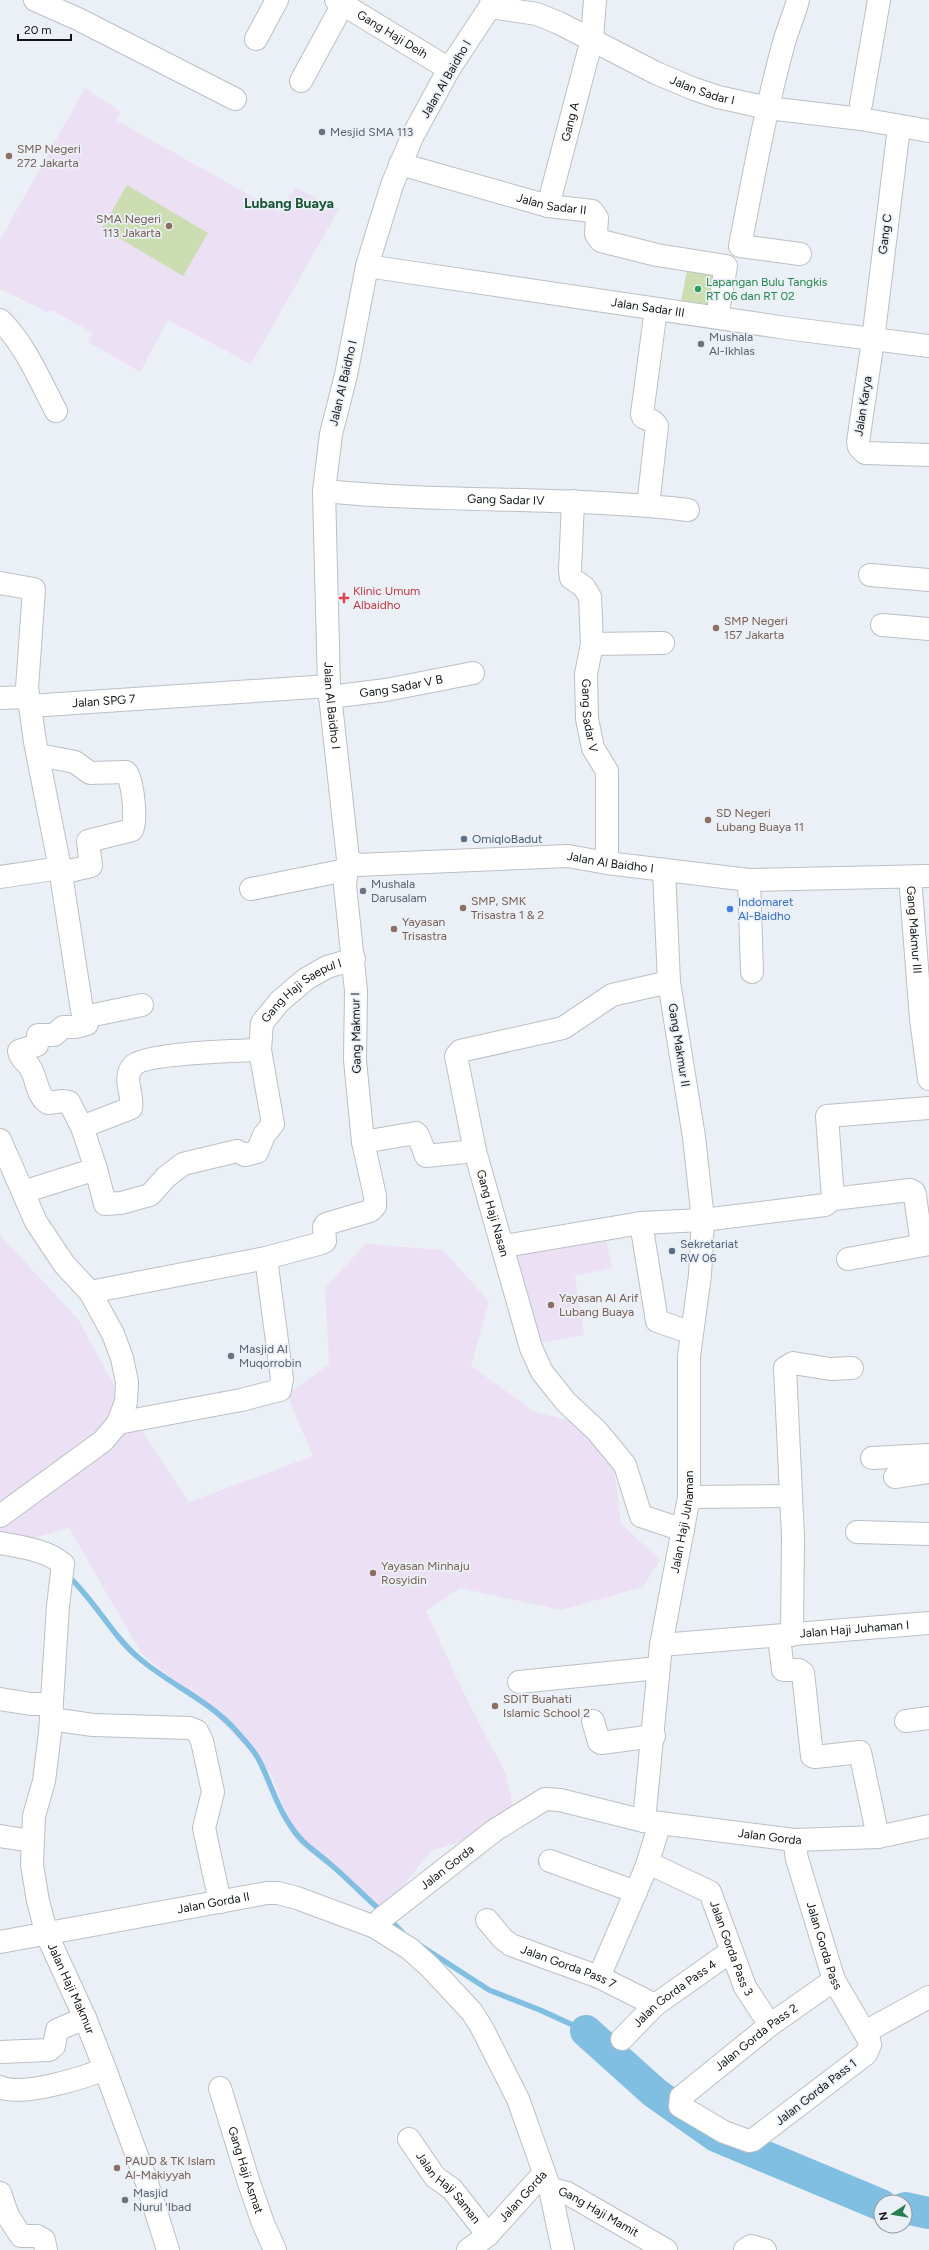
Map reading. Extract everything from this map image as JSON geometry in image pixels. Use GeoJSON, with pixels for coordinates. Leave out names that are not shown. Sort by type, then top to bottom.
{"type":"FeatureCollection","features":[{"type":"Feature","properties":{"kind":"street"},"geometry":{"type":"LineString","coordinates":[[35,0],[78,19],[235,99]]}},
{"type":"Feature","properties":{"kind":"street"},"geometry":{"type":"LineString","coordinates":[[256,39],[277,0]]}},
{"type":"Feature","properties":{"kind":"street","name":"Gang A"},"geometry":{"type":"LineString","coordinates":[[548,206],[592,39],[595,0]]}},
{"type":"Feature","properties":{"kind":"street"},"geometry":{"type":"LineString","coordinates":[[798,0],[793,20],[783,44],[768,108],[740,246],[800,254]]}},
{"type":"Feature","properties":{"kind":"street"},"geometry":{"type":"LineString","coordinates":[[861,104],[879,0]]}},
{"type":"Feature","properties":{"kind":"street"},"geometry":{"type":"LineString","coordinates":[[301,80],[339,2]]}},
{"type":"Feature","properties":{"kind":"street","name":"Gang Haji Deih"},"geometry":{"type":"LineString","coordinates":[[339,2],[449,69]]}},
{"type":"Feature","properties":{"kind":"street","name":"Jalan Sadar I"},"geometry":{"type":"LineString","coordinates":[[491,4],[537,14],[592,39],[619,54],[694,90],[768,108],[861,120],[929,131]]}},
{"type":"Feature","properties":{"kind":"street","name":"Jalan Al Baidho I"},"geometry":{"type":"LineString","coordinates":[[491,4],[449,69],[412,138],[400,164],[367,266],[346,375],[331,434],[324,491],[329,692],[347,865],[568,856],[607,863],[749,880],[920,876]]}},
{"type":"Feature","properties":{"kind":"street","name":"Gang C"},"geometry":{"type":"LineString","coordinates":[[873,340],[898,127]]}},
{"type":"Feature","properties":{"kind":"street","name":"Jalan Sadar II"},"geometry":{"type":"LineString","coordinates":[[400,164],[548,206],[592,211],[597,218],[596,234],[601,241],[657,255],[726,266],[717,317]]}},
{"type":"Feature","properties":{"kind":"street","name":"Jalan Sadar III"},"geometry":{"type":"LineString","coordinates":[[367,266],[873,340],[929,346]]}},
{"type":"Feature","properties":{"kind":"street"},"geometry":{"type":"LineString","coordinates":[[648,506],[657,426],[654,422],[643,417],[642,414],[656,309]]}},
{"type":"Feature","properties":{"kind":"street"},"geometry":{"type":"LineString","coordinates":[[0,320],[9,328],[28,358],[56,411]]}},
{"type":"Feature","properties":{"kind":"street","name":"Jalan Karya"},"geometry":{"type":"LineString","coordinates":[[873,340],[858,442],[859,448],[865,453],[929,455]]}},
{"type":"Feature","properties":{"kind":"street","name":"Gang Sadar IV"},"geometry":{"type":"LineString","coordinates":[[324,491],[416,498],[573,501],[688,510]]}},
{"type":"Feature","properties":{"kind":"street","name":"Gang Sadar V"},"geometry":{"type":"LineString","coordinates":[[573,501],[570,570],[571,578],[584,587],[590,597],[592,644],[586,674],[587,719],[594,748],[607,770],[607,863]]}},
{"type":"Feature","properties":{"kind":"street"},"geometry":{"type":"LineString","coordinates":[[870,575],[929,580]]}},
{"type":"Feature","properties":{"kind":"street"},"geometry":{"type":"LineString","coordinates":[[0,583],[34,589],[29,701],[60,870],[84,1017],[87,1024],[85,1026],[63,1027],[54,1035],[38,1035],[37,1045],[19,1050],[22,1060],[31,1068],[42,1099],[48,1103],[64,1101],[69,1102],[82,1127],[96,1169],[23,1192]]}},
{"type":"Feature","properties":{"kind":"street"},"geometry":{"type":"LineString","coordinates":[[882,625],[929,629]]}},
{"type":"Feature","properties":{"kind":"street"},"geometry":{"type":"LineString","coordinates":[[592,644],[663,643]]}},
{"type":"Feature","properties":{"kind":"street","name":"Gang Sadar V B"},"geometry":{"type":"LineString","coordinates":[[329,692],[392,689],[472,672]]}},
{"type":"Feature","properties":{"kind":"street","name":"Jalan SPG 7"},"geometry":{"type":"LineString","coordinates":[[0,698],[29,701],[329,692]]}},
{"type":"Feature","properties":{"kind":"street"},"geometry":{"type":"LineString","coordinates":[[0,877],[91,866],[88,841],[132,830],[134,824],[133,797],[130,780],[126,772],[90,773],[69,760],[38,755]]}},
{"type":"Feature","properties":{"kind":"street"},"geometry":{"type":"LineString","coordinates":[[251,889],[347,865]]}},
{"type":"Feature","properties":{"kind":"street","name":"Gang Makmur I"},"geometry":{"type":"LineString","coordinates":[[266,1258],[322,1243],[325,1241],[324,1227],[326,1224],[370,1212],[375,1206],[375,1196],[363,1142],[355,1060],[356,991],[354,959],[345,885],[347,865]]}},
{"type":"Feature","properties":{"kind":"street","name":"Gang Makmur II"},"geometry":{"type":"LineString","coordinates":[[664,870],[669,982],[694,1137],[702,1220]]}},
{"type":"Feature","properties":{"kind":"street","name":"Gang Makmur III"},"geometry":{"type":"LineString","coordinates":[[920,876],[921,1019],[929,1079]]}},
{"type":"Feature","properties":{"kind":"street"},"geometry":{"type":"LineString","coordinates":[[749,880],[752,972]]}},
{"type":"Feature","properties":{"kind":"street","name":"Gang Haji Saepul I"},"geometry":{"type":"LineString","coordinates":[[96,1169],[103,1202],[107,1205],[150,1195],[166,1176],[183,1164],[237,1151],[245,1155],[257,1152],[264,1135],[273,1124],[260,1050],[262,1023],[280,1001],[306,979],[327,967],[354,959]]}},
{"type":"Feature","properties":{"kind":"street","name":"Gang Haji Nasan"},"geometry":{"type":"LineString","coordinates":[[669,982],[612,995],[563,1028],[460,1051],[456,1056],[475,1151],[504,1246],[529,1343],[542,1372],[566,1402],[597,1431],[625,1465],[641,1516],[683,1530]]}},
{"type":"Feature","properties":{"kind":"street"},"geometry":{"type":"LineString","coordinates":[[84,1017],[142,1005]]}},
{"type":"Feature","properties":{"kind":"street"},"geometry":{"type":"LineString","coordinates":[[82,1127],[131,1108],[128,1076],[132,1067],[139,1063],[167,1056],[260,1050]]}},
{"type":"Feature","properties":{"kind":"street"},"geometry":{"type":"LineString","coordinates":[[833,1199],[827,1116],[929,1108]]}},
{"type":"Feature","properties":{"kind":"street"},"geometry":{"type":"LineString","coordinates":[[363,1142],[416,1133],[426,1156],[475,1151]]}},
{"type":"Feature","properties":{"kind":"street"},"geometry":{"type":"LineString","coordinates":[[0,1140],[36,1222],[64,1264],[90,1292],[113,1334],[127,1382],[126,1402],[118,1423],[103,1441],[0,1516]]}},
{"type":"Feature","properties":{"kind":"street"},"geometry":{"type":"LineString","coordinates":[[504,1246],[641,1223],[702,1220],[825,1205],[833,1199],[911,1190],[915,1196],[925,1245],[848,1259]]}},
{"type":"Feature","properties":{"kind":"street","name":"Jalan Haji Juhaman"},"geometry":{"type":"LineString","coordinates":[[646,1868],[652,1822],[654,1736],[658,1668],[689,1497],[688,1356],[700,1275],[702,1220]]}},
{"type":"Feature","properties":{"kind":"street"},"geometry":{"type":"LineString","coordinates":[[641,1223],[656,1322],[692,1333]]}},
{"type":"Feature","properties":{"kind":"street"},"geometry":{"type":"LineString","coordinates":[[90,1292],[266,1258],[282,1379],[280,1390],[241,1400],[118,1423]]}},
{"type":"Feature","properties":{"kind":"street"},"geometry":{"type":"LineString","coordinates":[[852,1368],[830,1369],[793,1363],[784,1368],[793,1537],[783,1670],[799,1670],[803,1673],[812,1756],[815,1757],[860,1752],[878,1837]]}},
{"type":"Feature","properties":{"kind":"street"},"geometry":{"type":"LineString","coordinates":[[872,1458],[929,1455]]}},
{"type":"Feature","properties":{"kind":"street"},"geometry":{"type":"LineString","coordinates":[[895,1477],[929,1472]]}},
{"type":"Feature","properties":{"kind":"street"},"geometry":{"type":"LineString","coordinates":[[689,1497],[790,1496]]}},
{"type":"Feature","properties":{"kind":"street"},"geometry":{"type":"LineString","coordinates":[[856,1532],[929,1534]]}},
{"type":"Feature","properties":{"kind":"street","name":"Jalan Haji Makmur"},"geometry":{"type":"LineString","coordinates":[[0,1543],[36,1551],[57,1559],[62,1572],[52,1712],[44,1781],[34,1816],[32,1865],[38,1901],[47,1935],[85,2018],[105,2069],[147,2183],[168,2250]]}},
{"type":"Feature","properties":{"kind":"street","name":"Jalan Haji Juhaman I"},"geometry":{"type":"LineString","coordinates":[[661,1645],[929,1623]]}},
{"type":"Feature","properties":{"kind":"street"},"geometry":{"type":"LineString","coordinates":[[519,1682],[658,1668]]}},
{"type":"Feature","properties":{"kind":"street"},"geometry":{"type":"LineString","coordinates":[[0,1699],[31,1704],[93,1724],[189,1728],[198,1731],[202,1741],[213,1792],[204,1828],[220,1902]]}},
{"type":"Feature","properties":{"kind":"street"},"geometry":{"type":"LineString","coordinates":[[906,1721],[929,1718]]}},
{"type":"Feature","properties":{"kind":"street"},"geometry":{"type":"LineString","coordinates":[[594,1721],[598,1742],[601,1743],[654,1736]]}},
{"type":"Feature","properties":{"kind":"street","name":"Jalan Gorda"},"geometry":{"type":"LineString","coordinates":[[468,2250],[488,2235],[547,2181],[518,2099],[496,2053],[472,2012],[448,1985],[410,1949],[383,1918],[495,1830],[545,1800],[560,1800],[652,1822],[794,1840],[878,1837],[929,1826]]}},
{"type":"Feature","properties":{"kind":"street"},"geometry":{"type":"LineString","coordinates":[[0,1836],[32,1841]]}},
{"type":"Feature","properties":{"kind":"street","name":"Jalan Gorda Pass"},"geometry":{"type":"LineString","coordinates":[[794,1840],[797,1859],[834,1980],[868,2039]]}},
{"type":"Feature","properties":{"kind":"street"},"geometry":{"type":"LineString","coordinates":[[550,1861],[636,1892]]}},
{"type":"Feature","properties":{"kind":"street","name":"Jalan Gorda Pass 3"},"geometry":{"type":"LineString","coordinates":[[646,1868],[657,1866],[708,1889],[730,1952],[745,1987],[770,2025]]}},
{"type":"Feature","properties":{"kind":"street"},"geometry":{"type":"LineString","coordinates":[[599,1977],[646,1868]]}},
{"type":"Feature","properties":{"kind":"street","name":"Jalan Gorda II"},"geometry":{"type":"LineString","coordinates":[[0,1942],[47,1935],[263,1894],[287,1894],[383,1918]]}},
{"type":"Feature","properties":{"kind":"street","name":"Jalan Gorda Pass 7"},"geometry":{"type":"LineString","coordinates":[[487,1920],[502,1939],[511,1946],[599,1977],[656,2005]]}},
{"type":"Feature","properties":{"kind":"street","name":"Jalan Gorda Pass 4"},"geometry":{"type":"LineString","coordinates":[[622,2038],[656,2005],[730,1952]]}},
{"type":"Feature","properties":{"kind":"street","name":"Jalan Gorda Pass 2"},"geometry":{"type":"LineString","coordinates":[[758,2137],[749,2141],[724,2132],[680,2106],[681,2097],[770,2025],[834,1980]]}},
{"type":"Feature","properties":{"kind":"street"},"geometry":{"type":"LineString","coordinates":[[868,2039],[929,1997]]}},
{"type":"Feature","properties":{"kind":"street"},"geometry":{"type":"LineString","coordinates":[[0,2052],[49,2050],[54,2046],[57,2030],[85,2018]]}},
{"type":"Feature","properties":{"kind":"street","name":"Jalan Gorda Pass 1"},"geometry":{"type":"LineString","coordinates":[[758,2137],[866,2054],[868,2039]]}},
{"type":"Feature","properties":{"kind":"street"},"geometry":{"type":"LineString","coordinates":[[0,2087],[17,2089],[45,2086],[86,2077],[105,2069]]}},
{"type":"Feature","properties":{"kind":"street","name":"Gang Haji Asmat"},"geometry":{"type":"LineString","coordinates":[[220,2088],[249,2183],[266,2247]]}},
{"type":"Feature","properties":{"kind":"street","name":"Jalan Haji Saman"},"geometry":{"type":"LineString","coordinates":[[409,2139],[435,2177],[452,2189],[488,2235]]}},
{"type":"Feature","properties":{"kind":"street"},"geometry":{"type":"LineString","coordinates":[[547,2181],[563,2250]]}},
{"type":"Feature","properties":{"kind":"street","name":"Gang Haji Mamit"},"geometry":{"type":"LineString","coordinates":[[547,2181],[666,2250]]}},
{"type":"Feature","properties":{"kind":"street"},"geometry":{"type":"LineString","coordinates":[[0,2193],[8,2216],[22,2236],[37,2236],[44,2240],[46,2250]]}},
{"type":"Feature","properties":{"kind":"street"},"geometry":{"type":"LineString","coordinates":[[745,2250],[751,2246],[765,2250]]}},
{"type":"Feature","properties":{"kind":"shaded area","name":"SMA Negeri 113 Jakarta"},"geometry":{"type":"Polygon","coordinates":[[[85,88],[121,112],[116,120],[279,212],[296,188],[339,209],[251,364],[168,320],[140,372],[88,342],[93,333],[51,310],[47,312],[0,289],[0,240],[85,88]]]}},
{"type":"Feature","properties":{"kind":"shaded area","name":"Yayasan Minhaju Rosyidin"},"geometry":{"type":"Polygon","coordinates":[[[0,1235],[78,1319],[126,1407],[189,1502],[313,1456],[287,1395],[329,1364],[325,1287],[366,1244],[443,1250],[489,1301],[471,1366],[535,1412],[593,1427],[615,1473],[621,1524],[660,1560],[643,1587],[561,1610],[460,1588],[426,1611],[465,1696],[506,1774],[517,1826],[432,1850],[384,1910],[296,1841],[271,1773],[215,1715],[141,1653],[69,1528],[0,1547],[0,1235]]]}},
{"type":"Feature","properties":{"kind":"shaded area","name":"Yayasan Al Arif Lubang Buaya"},"geometry":{"type":"Polygon","coordinates":[[[606,1238],[612,1268],[575,1276],[584,1335],[531,1345],[511,1252],[606,1238]]]}},
{"type":"Feature","properties":{"kind":"green space"},"geometry":{"type":"Polygon","coordinates":[[[127,185],[208,233],[183,276],[102,228],[127,185]]]}},
{"type":"Feature","properties":{"kind":"green space","name":"Lapangan Bulu Tangkis RT 06 dan RT 02"},"geometry":{"type":"Polygon","coordinates":[[[688,266],[717,272],[709,312],[680,306],[688,266]]]}},
{"type":"Feature","properties":{"kind":"waterway"},"geometry":{"type":"LineString","coordinates":[[67,1575],[86,1595],[130,1650],[152,1669],[204,1703],[228,1722],[257,1756],[281,1809],[294,1831],[303,1841],[336,1869],[382,1912]]}},
{"type":"Feature","properties":{"kind":"waterway"},"geometry":{"type":"LineString","coordinates":[[388,1918],[403,1933]]}},
{"type":"Feature","properties":{"kind":"waterway"},"geometry":{"type":"LineString","coordinates":[[418,1944],[489,1990],[540,2010],[586,2031]]}},
{"type":"Feature","properties":{"kind":"waterway"},"geometry":{"type":"LineString","coordinates":[[586,2031],[655,2093],[716,2136],[873,2202]]}},
{"type":"Feature","properties":{"kind":"waterway"},"geometry":{"type":"LineString","coordinates":[[913,2210],[929,2213]]}},
{"type":"Feature","properties":{"kind":"place","name":"Mesjid SMA 113"},"geometry":{"type":"Point","coordinates":[322,132]}},
{"type":"Feature","properties":{"kind":"place","name":"SMP Negeri 272 Jakarta"},"geometry":{"type":"Point","coordinates":[9,156]}},
{"type":"Feature","properties":{"kind":"place","name":"SMA Negeri 113 Jakarta"},"geometry":{"type":"Point","coordinates":[169,226]}},
{"type":"Feature","properties":{"kind":"place","name":"Lapangan Bulu Tangkis RT 06 dan RT 02"},"geometry":{"type":"Point","coordinates":[698,289]}},
{"type":"Feature","properties":{"kind":"place","name":"Mushala Al-Ikhlas"},"geometry":{"type":"Point","coordinates":[701,344]}},
{"type":"Feature","properties":{"kind":"place","name":"Klinic Umum Albaidho"},"geometry":{"type":"Point","coordinates":[344,598]}},
{"type":"Feature","properties":{"kind":"place","name":"SMP Negeri 157 Jakarta"},"geometry":{"type":"Point","coordinates":[716,628]}},
{"type":"Feature","properties":{"kind":"place","name":"SD Negeri Lubang Buaya 11"},"geometry":{"type":"Point","coordinates":[708,820]}},
{"type":"Feature","properties":{"kind":"place","name":"OmiqloBadut"},"geometry":{"type":"Point","coordinates":[464,839]}},
{"type":"Feature","properties":{"kind":"place","name":"Mushala Darusalam"},"geometry":{"type":"Point","coordinates":[363,891]}},
{"type":"Feature","properties":{"kind":"place","name":"SMP, SMK Trisastra 1 & 2"},"geometry":{"type":"Point","coordinates":[463,908]}},
{"type":"Feature","properties":{"kind":"place","name":"Indomaret Al-Baidho"},"geometry":{"type":"Point","coordinates":[730,909]}},
{"type":"Feature","properties":{"kind":"place","name":"Yayasan Trisastra"},"geometry":{"type":"Point","coordinates":[394,929]}},
{"type":"Feature","properties":{"kind":"place","name":"Sekretariat RW 06"},"geometry":{"type":"Point","coordinates":[672,1251]}},
{"type":"Feature","properties":{"kind":"place","name":"Yayasan Al Arif Lubang Buaya"},"geometry":{"type":"Point","coordinates":[551,1305]}},
{"type":"Feature","properties":{"kind":"place","name":"Masjid Al Muqorrobin"},"geometry":{"type":"Point","coordinates":[231,1356]}},
{"type":"Feature","properties":{"kind":"place","name":"Yayasan Minhaju Rosyidin"},"geometry":{"type":"Point","coordinates":[373,1573]}},
{"type":"Feature","properties":{"kind":"place","name":"SDIT Buahati Islamic School 2"},"geometry":{"type":"Point","coordinates":[495,1706]}},
{"type":"Feature","properties":{"kind":"place","name":"PAUD & TK Islam Al-Makiyyah"},"geometry":{"type":"Point","coordinates":[117,2168]}},
{"type":"Feature","properties":{"kind":"place","name":"Masjid Nurul 'Ibad"},"geometry":{"type":"Point","coordinates":[125,2200]}},
{"type":"Feature","properties":{"kind":"district","name":"Lubang Buaya"},"geometry":{"type":"Point","coordinates":[289,203]}}]}
